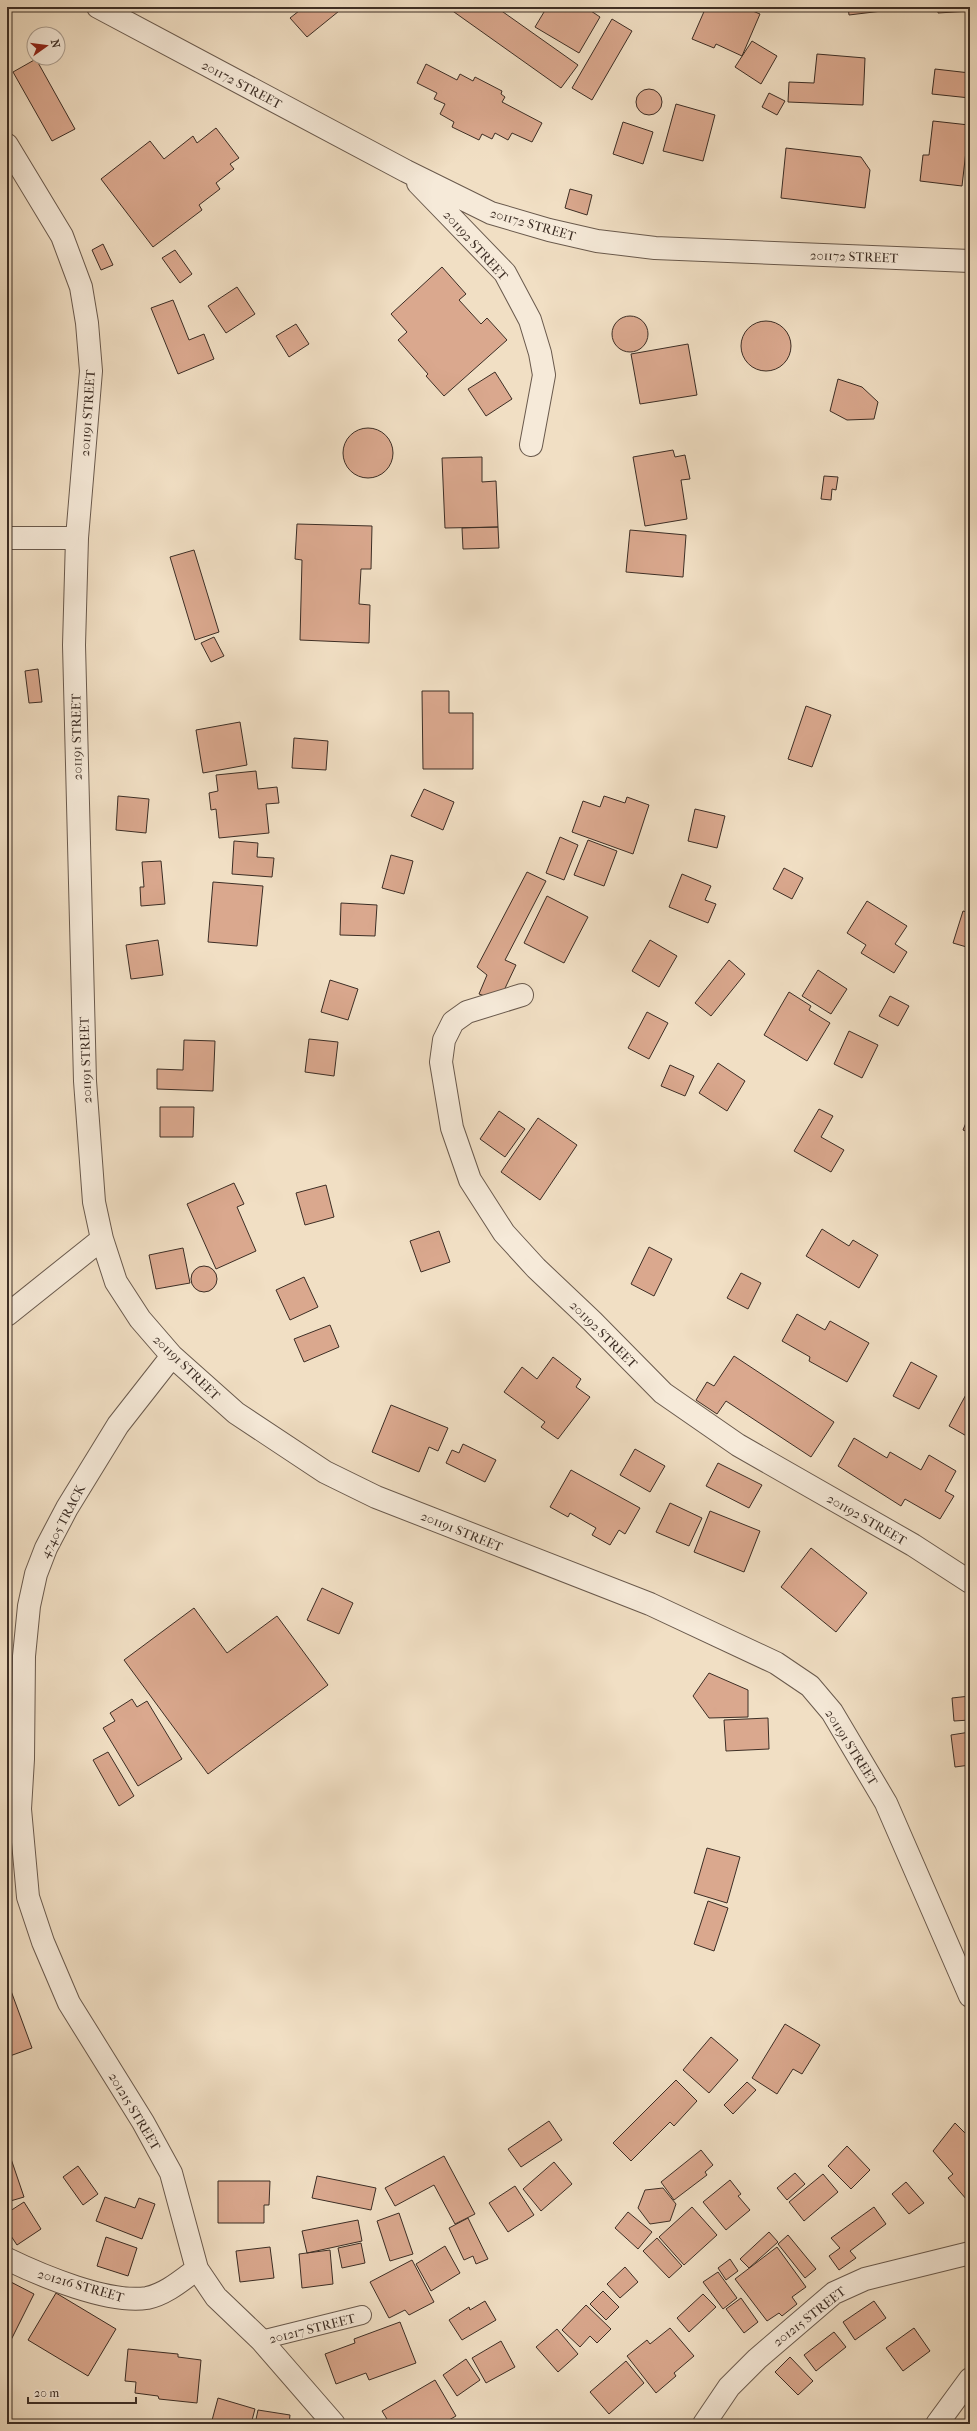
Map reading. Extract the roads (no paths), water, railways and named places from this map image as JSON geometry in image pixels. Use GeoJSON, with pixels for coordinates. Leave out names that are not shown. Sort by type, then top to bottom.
{"type":"FeatureCollection","features":[{"type":"Feature","properties":{"kind":"street","name":"201172 STREET"},"geometry":{"type":"LineString","coordinates":[[98,7],[406,171],[491,213],[549,230],[597,241],[655,248],[970,260]]}},
{"type":"Feature","properties":{"kind":"street","name":"201191 STREET"},"geometry":{"type":"LineString","coordinates":[[7,145],[62,236],[81,287],[87,323],[91,371],[77,538],[74,652],[85,1081],[94,1202],[102,1239],[116,1282],[140,1319],[172,1356],[236,1413],[326,1472],[376,1497],[650,1604],[776,1663],[810,1686],[832,1712],[886,1803],[970,1996]]}},
{"type":"Feature","properties":{"kind":"street","name":"201192 STREET"},"geometry":{"type":"LineString","coordinates":[[406,171],[505,273],[530,320],[540,353],[544,375],[531,445]]}},
{"type":"Feature","properties":{"kind":"street"},"geometry":{"type":"LineString","coordinates":[[7,538],[77,538]]}},
{"type":"Feature","properties":{"kind":"street","name":"201192 STREET"},"geometry":{"type":"LineString","coordinates":[[522,995],[466,1012],[453,1022],[444,1040],[441,1062],[452,1128],[470,1180],[504,1233],[536,1268],[592,1321],[663,1393],[738,1445],[913,1545],[970,1582]]}},
{"type":"Feature","properties":{"kind":"street"},"geometry":{"type":"LineString","coordinates":[[7,1315],[102,1239]]}},
{"type":"Feature","properties":{"kind":"street","name":"47405 TRACK"},"geometry":{"type":"LineString","coordinates":[[23,1760],[24,1656],[29,1606],[46,1548],[67,1508],[118,1425],[172,1356]]}},
{"type":"Feature","properties":{"kind":"street","name":"201215 STREET"},"geometry":{"type":"LineString","coordinates":[[23,1760],[20,1809],[28,1897],[43,1942],[69,2003],[143,2122],[172,2173],[197,2269],[216,2297],[261,2340],[334,2424]]}},
{"type":"Feature","properties":{"kind":"street","name":"201215 STREET"},"geometry":{"type":"LineString","coordinates":[[704,2424],[728,2388],[752,2364],[834,2293],[850,2285],[871,2278],[970,2253]]}},
{"type":"Feature","properties":{"kind":"street","name":"201216 STREET"},"geometry":{"type":"LineString","coordinates":[[7,2259],[34,2273],[108,2296],[128,2299],[148,2298],[169,2290],[197,2269]]}},
{"type":"Feature","properties":{"kind":"street"},"geometry":{"type":"LineString","coordinates":[[937,2424],[970,2379]]}},
{"type":"Feature","properties":{"kind":"lane","name":"201217 STREET"},"geometry":{"type":"LineString","coordinates":[[261,2340],[362,2315]]}}]}
